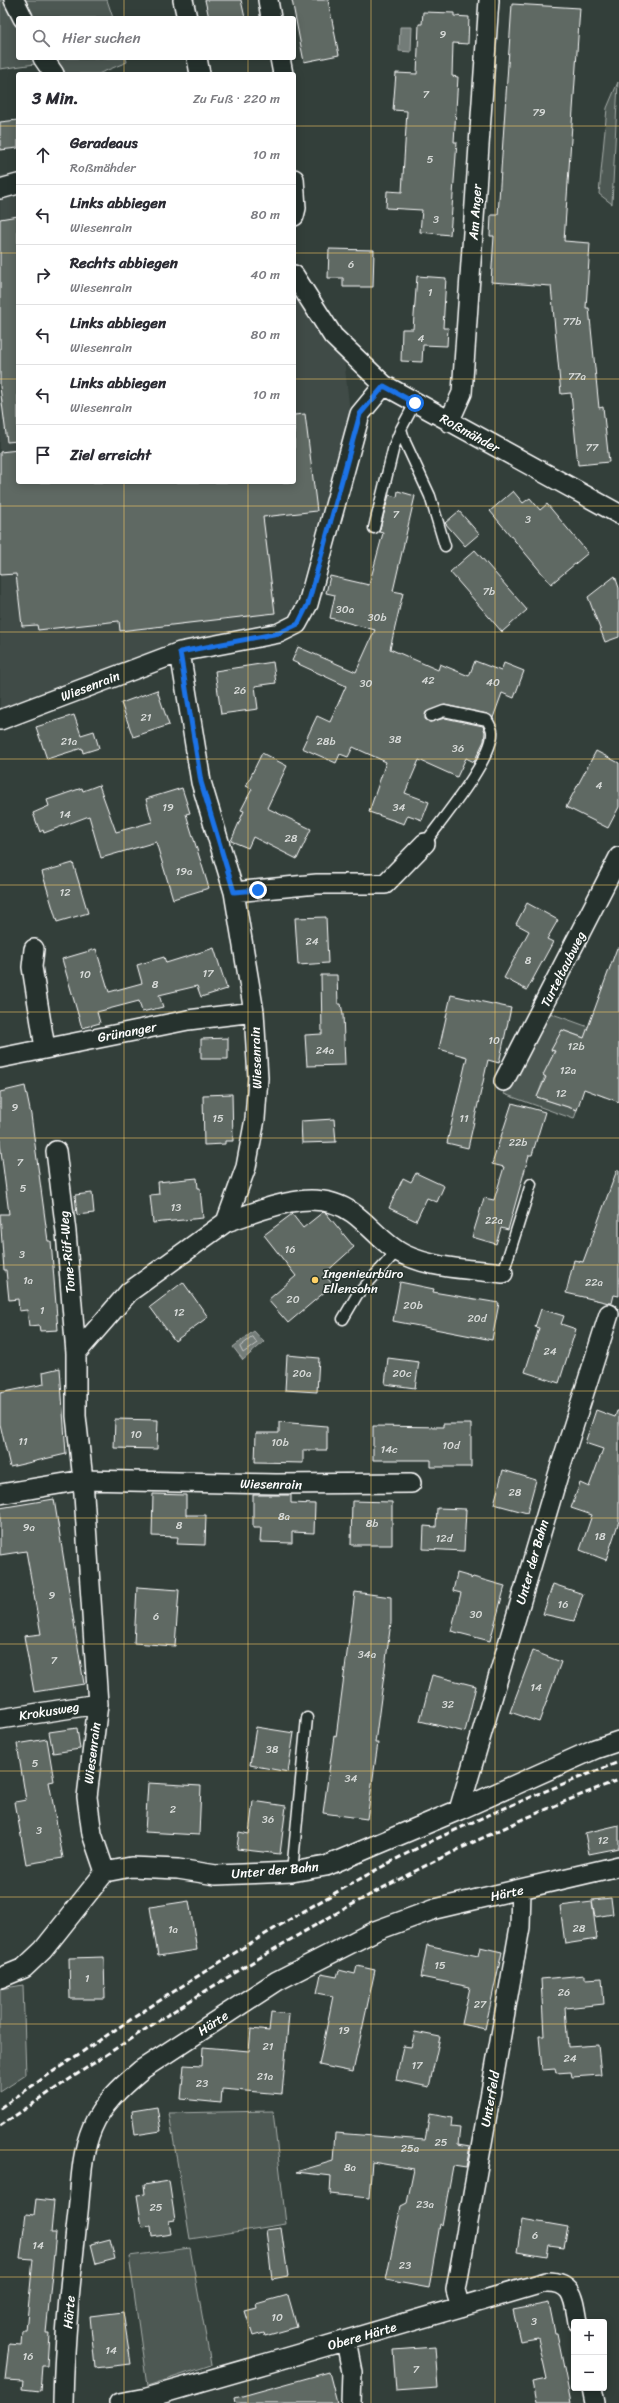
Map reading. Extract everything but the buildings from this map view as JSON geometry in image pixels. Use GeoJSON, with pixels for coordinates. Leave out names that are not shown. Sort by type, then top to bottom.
{"type":"FeatureCollection","features":[{"type":"Feature","properties":{"kind":"street"},"geometry":{"type":"LineString","coordinates":[[14,0],[22,16]]}},
{"type":"Feature","properties":{"kind":"street"},"geometry":{"type":"LineString","coordinates":[[183,0],[187,16]]}},
{"type":"Feature","properties":{"kind":"street"},"geometry":{"type":"LineString","coordinates":[[268,0],[271,16]]}},
{"type":"Feature","properties":{"kind":"street","name":"Am Anger"},"geometry":{"type":"LineString","coordinates":[[449,422],[462,394],[489,0]]}},
{"type":"Feature","properties":{"kind":"street"},"geometry":{"type":"LineString","coordinates":[[44,60],[53,72]]}},
{"type":"Feature","properties":{"kind":"street"},"geometry":{"type":"LineString","coordinates":[[197,60],[200,72]]}},
{"type":"Feature","properties":{"kind":"street"},"geometry":{"type":"LineString","coordinates":[[280,60],[283,72]]}},
{"type":"Feature","properties":{"kind":"street"},"geometry":{"type":"LineString","coordinates":[[0,189],[16,185]]}},
{"type":"Feature","properties":{"kind":"street","name":"Roßmähder"},"geometry":{"type":"LineString","coordinates":[[296,278],[333,336],[384,386],[619,514]]}},
{"type":"Feature","properties":{"kind":"street","name":"Wiesenrain"},"geometry":{"type":"LineString","coordinates":[[0,720],[180,652],[279,633],[298,624],[308,604],[360,414],[384,386]]}},
{"type":"Feature","properties":{"kind":"street","name":"Wiesenrain"},"geometry":{"type":"LineString","coordinates":[[180,652],[201,782],[234,892],[254,1012],[258,1078],[255,1119],[246,1167],[226,1222]]}},
{"type":"Feature","properties":{"kind":"street"},"geometry":{"type":"LineString","coordinates":[[234,892],[317,884],[386,884],[425,843]]}},
{"type":"Feature","properties":{"kind":"street","name":"Turteltaubweg"},"geometry":{"type":"LineString","coordinates":[[504,1080],[619,857]]}},
{"type":"Feature","properties":{"kind":"street"},"geometry":{"type":"LineString","coordinates":[[34,949],[32,967],[45,1048]]}},
{"type":"Feature","properties":{"kind":"street","name":"Grünanger"},"geometry":{"type":"LineString","coordinates":[[0,1058],[188,1020],[254,1012]]}},
{"type":"Feature","properties":{"kind":"street","name":"Tone-Rüf-Weg"},"geometry":{"type":"LineString","coordinates":[[56,1150],[66,1232],[76,1353]]}},
{"type":"Feature","properties":{"kind":"street"},"geometry":{"type":"LineString","coordinates":[[76,1353],[129,1292],[226,1222],[290,1202],[326,1200],[353,1213],[397,1251],[426,1264],[503,1274]]}},
{"type":"Feature","properties":{"kind":"street","name":"Unter der Bahn"},"geometry":{"type":"LineString","coordinates":[[459,1810],[560,1465],[609,1314]]}},
{"type":"Feature","properties":{"kind":"street","name":"Wiesenrain"},"geometry":{"type":"LineString","coordinates":[[76,1353],[76,1416],[83,1480],[98,1704],[87,1797],[92,1834],[105,1872]]}},
{"type":"Feature","properties":{"kind":"street","name":"Wiesenrain"},"geometry":{"type":"LineString","coordinates":[[0,1494],[83,1480],[276,1484],[411,1483]]}},
{"type":"Feature","properties":{"kind":"street","name":"Krokusweg"},"geometry":{"type":"LineString","coordinates":[[0,1719],[98,1704]]}},
{"type":"Feature","properties":{"kind":"street","name":"Unter der Bahn"},"geometry":{"type":"LineString","coordinates":[[105,1872],[131,1867],[178,1869],[216,1875],[292,1872],[339,1862],[595,1749],[619,1741]]}},
{"type":"Feature","properties":{"kind":"street","name":"Härte"},"geometry":{"type":"LineString","coordinates":[[62,2403],[75,2242],[84,2155],[92,2128],[106,2104],[120,2087],[141,2070],[277,1982],[339,1948],[411,1917],[619,1866]]}},
{"type":"Feature","properties":{"kind":"street"},"geometry":{"type":"LineString","coordinates":[[0,1978],[24,1968],[43,1950],[105,1872]]}},
{"type":"Feature","properties":{"kind":"street","name":"Unterfeld"},"geometry":{"type":"LineString","coordinates":[[462,2307],[456,2290],[520,1927],[521,1890]]}},
{"type":"Feature","properties":{"kind":"street","name":"Obere Härte"},"geometry":{"type":"LineString","coordinates":[[118,2403],[146,2398],[546,2282],[556,2281],[565,2285],[572,2293],[577,2319]]}},
{"type":"Feature","properties":{"kind":"street"},"geometry":{"type":"LineString","coordinates":[[346,2341],[351,2365],[351,2403]]}},
{"type":"Feature","properties":{"kind":"street"},"geometry":{"type":"LineString","coordinates":[[593,2391],[595,2403]]}},
{"type":"Feature","properties":{"kind":"lane"},"geometry":{"type":"LineString","coordinates":[[374,528],[394,446],[415,403]]}},
{"type":"Feature","properties":{"kind":"lane"},"geometry":{"type":"LineString","coordinates":[[401,429],[405,442],[430,496],[445,546]]}},
{"type":"Feature","properties":{"kind":"lane"},"geometry":{"type":"LineString","coordinates":[[425,843],[471,783],[492,739],[492,730],[487,720],[444,711],[431,716]]}},
{"type":"Feature","properties":{"kind":"lane"},"geometry":{"type":"LineString","coordinates":[[503,1274],[530,1184]]}},
{"type":"Feature","properties":{"kind":"lane"},"geometry":{"type":"LineString","coordinates":[[344,1319],[357,1295],[397,1251]]}},
{"type":"Feature","properties":{"kind":"lane"},"geometry":{"type":"LineString","coordinates":[[292,1872],[307,1718]]}},
{"type":"Feature","properties":{"kind":"shaded area"},"geometry":{"type":"Polygon","coordinates":[[[0,0],[107,0],[112,16],[16,16],[16,60],[126,60],[127,62],[103,72],[62,72],[56,61],[0,69],[0,0]]]}},
{"type":"Feature","properties":{"kind":"shaded area"},"geometry":{"type":"Polygon","coordinates":[[[618,82],[612,204],[599,194],[607,108],[618,82]]]}},
{"type":"Feature","properties":{"kind":"shaded area"},"geometry":{"type":"Polygon","coordinates":[[[0,175],[16,175],[16,484],[296,484],[296,292],[344,359],[350,413],[291,618],[179,643],[0,709],[0,175]]]}},
{"type":"Feature","properties":{"kind":"shaded area"},"geometry":{"type":"Polygon","coordinates":[[[547,1012],[619,1038],[619,1058],[605,1097],[593,1092],[599,1043],[562,1030],[537,1097],[577,1110],[574,1119],[504,1094],[547,1012]]]}},
{"type":"Feature","properties":{"kind":"shaded area"},"geometry":{"type":"Polygon","coordinates":[[[23,1985],[26,2075],[0,2092],[0,1989],[23,1985]]]}},
{"type":"Feature","properties":{"kind":"shaded area"},"geometry":{"type":"Polygon","coordinates":[[[273,2111],[286,2224],[190,2239],[169,2113],[273,2111]]]}},
{"type":"Feature","properties":{"kind":"shaded area"},"geometry":{"type":"Polygon","coordinates":[[[190,2248],[211,2365],[147,2386],[129,2256],[190,2248]]]}},
{"type":"Feature","properties":{"kind":"water"},"geometry":{"type":"Polygon","coordinates":[[[400,27],[412,27],[411,52],[399,51],[400,27]]]}},
{"type":"Feature","properties":{"kind":"water"},"geometry":{"type":"Polygon","coordinates":[[[254,1331],[264,1342],[243,1360],[233,1347],[254,1331]]]}},
{"type":"Feature","properties":{"kind":"railway"},"geometry":{"type":"LineString","coordinates":[[0,2108],[95,2043],[239,1950],[387,1864],[472,1822],[619,1762]]}},
{"type":"Feature","properties":{"kind":"railway"},"geometry":{"type":"LineString","coordinates":[[0,2126],[149,2027],[223,1980],[299,1935],[454,1851],[535,1814],[619,1780]]}},
{"type":"Feature","properties":{"kind":"place","name":"Ingenieurbüro Ellensohn"},"geometry":{"type":"Point","coordinates":[315,1280]}},
{"type":"Feature","properties":{"kind":"route"},"geometry":{"type":"LineString","coordinates":[[258,890],[234,892],[201,782],[180,652],[279,633],[298,624],[308,604],[360,414],[384,386],[415,403]]}}]}
